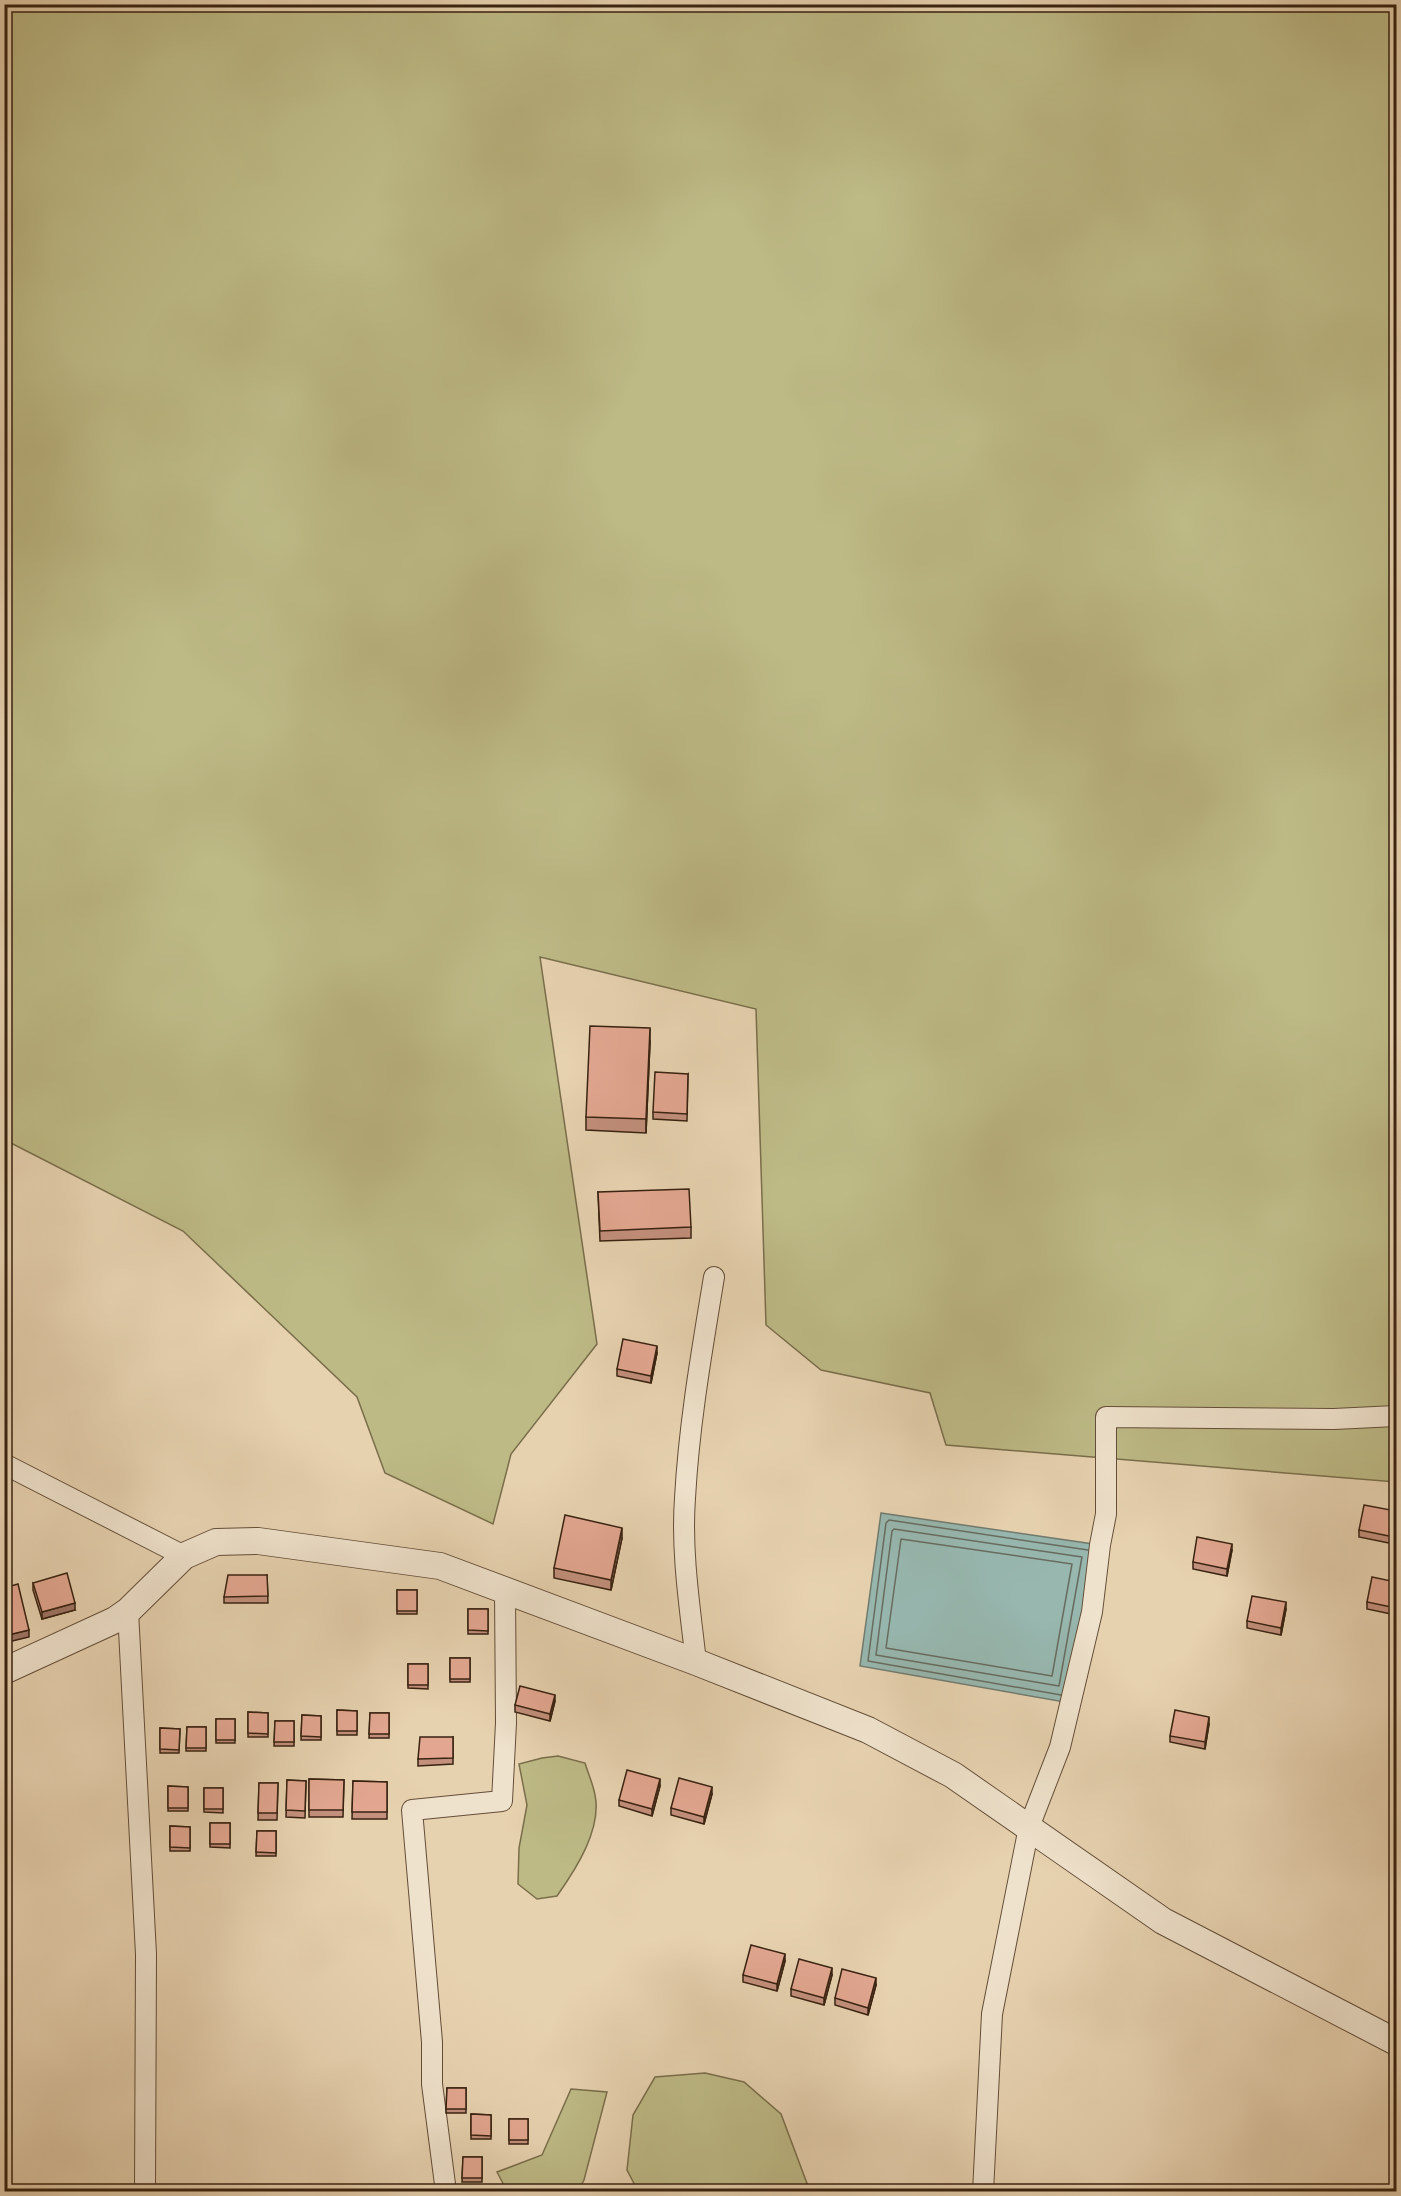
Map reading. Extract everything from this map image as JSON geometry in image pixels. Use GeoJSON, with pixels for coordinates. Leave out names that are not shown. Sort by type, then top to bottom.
{"type":"FeatureCollection","features":[{"type":"Feature","properties":{"kind":"street"},"geometry":{"type":"LineString","coordinates":[[696,1662],[685,1554],[684,1500],[690,1430],[714,1277]]}},
{"type":"Feature","properties":{"kind":"street"},"geometry":{"type":"LineString","coordinates":[[983,2192],[992,2014],[1029,1827],[1060,1747],[1092,1612],[1106,1514],[1106,1417],[1334,1419],[1396,1416]]}},
{"type":"Feature","properties":{"kind":"street"},"geometry":{"type":"LineString","coordinates":[[4,1464],[184,1556]]}},
{"type":"Feature","properties":{"kind":"street"},"geometry":{"type":"LineString","coordinates":[[4,1671],[115,1620],[128,1611],[184,1556],[216,1542],[258,1541],[440,1566],[696,1662],[868,1730],[953,1775],[1163,1921],[1396,2042]]}},
{"type":"Feature","properties":{"kind":"street"},"geometry":{"type":"LineString","coordinates":[[446,2192],[432,2084],[432,2042],[412,1810],[502,1801],[506,1723],[505,1591]]}},
{"type":"Feature","properties":{"kind":"street"},"geometry":{"type":"LineString","coordinates":[[128,1611],[146,1954],[145,2192]]}},
{"type":"Feature","properties":{"kind":"shaded area"},"geometry":{"type":"Polygon","coordinates":[[[4,5],[1396,5],[1396,1482],[946,1445],[930,1393],[821,1370],[766,1325],[756,1009],[540,957],[597,1344],[511,1454],[493,1524],[385,1473],[357,1397],[183,1231],[5,1140],[4,964],[11,954],[9,902],[4,897],[4,5]]]}},
{"type":"Feature","properties":{"kind":"shaded area"},"geometry":{"type":"Polygon","coordinates":[[[558,1756],[585,1763],[595,1795],[595,1821],[586,1848],[557,1896],[537,1899],[518,1884],[519,1848],[527,1805],[519,1764],[558,1756]]]}},
{"type":"Feature","properties":{"kind":"shaded area"},"geometry":{"type":"Polygon","coordinates":[[[705,2073],[744,2082],[781,2114],[808,2186],[814,2191],[638,2191],[627,2170],[633,2115],[655,2077],[705,2073]]]}},
{"type":"Feature","properties":{"kind":"shaded area"},"geometry":{"type":"Polygon","coordinates":[[[571,2089],[607,2092],[584,2180],[578,2191],[507,2191],[497,2172],[542,2155],[571,2089]]]}},
{"type":"Feature","properties":{"kind":"water"},"geometry":{"type":"Polygon","coordinates":[[[881,1513],[1100,1545],[1070,1703],[860,1666],[881,1513]]]}},
{"type":"Feature","properties":{"kind":"building"},"geometry":{"type":"Polygon","coordinates":[[[590,1026],[650,1028],[646,1119],[586,1117],[590,1026]]]}},
{"type":"Feature","properties":{"kind":"building"},"geometry":{"type":"Polygon","coordinates":[[[655,1072],[688,1074],[687,1114],[653,1112],[655,1072]]]}},
{"type":"Feature","properties":{"kind":"building"},"geometry":{"type":"Polygon","coordinates":[[[689,1189],[691,1227],[600,1231],[598,1192],[689,1189]]]}},
{"type":"Feature","properties":{"kind":"building"},"geometry":{"type":"Polygon","coordinates":[[[623,1339],[657,1346],[651,1376],[617,1369],[623,1339]]]}},
{"type":"Feature","properties":{"kind":"building"},"geometry":{"type":"Polygon","coordinates":[[[1364,1505],[1396,1511],[1394,1537],[1359,1530],[1364,1505]]]}},
{"type":"Feature","properties":{"kind":"building"},"geometry":{"type":"Polygon","coordinates":[[[565,1515],[622,1528],[611,1580],[554,1568],[565,1515]]]}},
{"type":"Feature","properties":{"kind":"building"},"geometry":{"type":"Polygon","coordinates":[[[1197,1537],[1232,1544],[1227,1569],[1193,1562],[1197,1537]]]}},
{"type":"Feature","properties":{"kind":"building"},"geometry":{"type":"Polygon","coordinates":[[[67,1573],[75,1603],[42,1612],[33,1583],[67,1573]]]}},
{"type":"Feature","properties":{"kind":"building"},"geometry":{"type":"Polygon","coordinates":[[[228,1575],[267,1575],[268,1596],[224,1597],[228,1575]]]}},
{"type":"Feature","properties":{"kind":"building"},"geometry":{"type":"Polygon","coordinates":[[[1372,1577],[1396,1582],[1396,1608],[1367,1602],[1372,1577]]]}},
{"type":"Feature","properties":{"kind":"building"},"geometry":{"type":"Polygon","coordinates":[[[18,1584],[29,1630],[4,1636],[4,1588],[18,1584]]]}},
{"type":"Feature","properties":{"kind":"building"},"geometry":{"type":"Polygon","coordinates":[[[397,1590],[417,1590],[417,1611],[397,1611],[397,1590]]]}},
{"type":"Feature","properties":{"kind":"building"},"geometry":{"type":"Polygon","coordinates":[[[1252,1596],[1286,1602],[1281,1628],[1247,1621],[1252,1596]]]}},
{"type":"Feature","properties":{"kind":"building"},"geometry":{"type":"Polygon","coordinates":[[[468,1609],[488,1609],[488,1631],[468,1630],[468,1609]]]}},
{"type":"Feature","properties":{"kind":"building"},"geometry":{"type":"Polygon","coordinates":[[[450,1658],[470,1658],[470,1679],[450,1679],[450,1658]]]}},
{"type":"Feature","properties":{"kind":"building"},"geometry":{"type":"Polygon","coordinates":[[[408,1664],[428,1664],[428,1685],[408,1685],[408,1664]]]}},
{"type":"Feature","properties":{"kind":"building"},"geometry":{"type":"Polygon","coordinates":[[[520,1686],[555,1695],[550,1714],[515,1705],[520,1686]]]}},
{"type":"Feature","properties":{"kind":"building"},"geometry":{"type":"Polygon","coordinates":[[[337,1710],[357,1711],[357,1731],[337,1731],[337,1710]]]}},
{"type":"Feature","properties":{"kind":"building"},"geometry":{"type":"Polygon","coordinates":[[[1175,1710],[1209,1717],[1205,1742],[1170,1736],[1175,1710]]]}},
{"type":"Feature","properties":{"kind":"building"},"geometry":{"type":"Polygon","coordinates":[[[248,1712],[268,1713],[268,1734],[248,1733],[248,1712]]]}},
{"type":"Feature","properties":{"kind":"building"},"geometry":{"type":"Polygon","coordinates":[[[370,1713],[389,1713],[389,1734],[369,1734],[370,1713]]]}},
{"type":"Feature","properties":{"kind":"building"},"geometry":{"type":"Polygon","coordinates":[[[302,1715],[321,1716],[321,1737],[301,1736],[302,1715]]]}},
{"type":"Feature","properties":{"kind":"building"},"geometry":{"type":"Polygon","coordinates":[[[216,1719],[235,1719],[235,1740],[216,1740],[216,1719]]]}},
{"type":"Feature","properties":{"kind":"building"},"geometry":{"type":"Polygon","coordinates":[[[275,1721],[294,1721],[294,1742],[274,1742],[275,1721]]]}},
{"type":"Feature","properties":{"kind":"building"},"geometry":{"type":"Polygon","coordinates":[[[187,1727],[206,1727],[206,1748],[186,1748],[187,1727]]]}},
{"type":"Feature","properties":{"kind":"building"},"geometry":{"type":"Polygon","coordinates":[[[160,1728],[180,1729],[179,1750],[160,1749],[160,1728]]]}},
{"type":"Feature","properties":{"kind":"building"},"geometry":{"type":"Polygon","coordinates":[[[420,1737],[453,1737],[453,1758],[418,1759],[420,1737]]]}},
{"type":"Feature","properties":{"kind":"building"},"geometry":{"type":"Polygon","coordinates":[[[627,1770],[660,1779],[652,1809],[619,1800],[627,1770]]]}},
{"type":"Feature","properties":{"kind":"building"},"geometry":{"type":"Polygon","coordinates":[[[679,1778],[712,1787],[704,1817],[671,1808],[679,1778]]]}},
{"type":"Feature","properties":{"kind":"building"},"geometry":{"type":"Polygon","coordinates":[[[309,1779],[344,1780],[343,1810],[309,1810],[309,1779]]]}},
{"type":"Feature","properties":{"kind":"building"},"geometry":{"type":"Polygon","coordinates":[[[287,1780],[306,1781],[305,1811],[286,1810],[287,1780]]]}},
{"type":"Feature","properties":{"kind":"building"},"geometry":{"type":"Polygon","coordinates":[[[353,1781],[387,1782],[387,1812],[352,1812],[353,1781]]]}},
{"type":"Feature","properties":{"kind":"building"},"geometry":{"type":"Polygon","coordinates":[[[259,1783],[278,1783],[277,1813],[258,1813],[259,1783]]]}},
{"type":"Feature","properties":{"kind":"building"},"geometry":{"type":"Polygon","coordinates":[[[168,1786],[188,1787],[188,1808],[168,1808],[168,1786]]]}},
{"type":"Feature","properties":{"kind":"building"},"geometry":{"type":"Polygon","coordinates":[[[204,1788],[223,1788],[223,1809],[204,1809],[204,1788]]]}},
{"type":"Feature","properties":{"kind":"building"},"geometry":{"type":"Polygon","coordinates":[[[210,1823],[230,1823],[230,1844],[210,1844],[210,1823]]]}},
{"type":"Feature","properties":{"kind":"building"},"geometry":{"type":"Polygon","coordinates":[[[170,1826],[190,1827],[190,1848],[170,1847],[170,1826]]]}},
{"type":"Feature","properties":{"kind":"building"},"geometry":{"type":"Polygon","coordinates":[[[257,1831],[276,1831],[276,1853],[256,1852],[257,1831]]]}},
{"type":"Feature","properties":{"kind":"building"},"geometry":{"type":"Polygon","coordinates":[[[751,1945],[785,1954],[777,1984],[743,1975],[751,1945]]]}},
{"type":"Feature","properties":{"kind":"building"},"geometry":{"type":"Polygon","coordinates":[[[799,1959],[832,1968],[824,1998],[791,1989],[799,1959]]]}},
{"type":"Feature","properties":{"kind":"building"},"geometry":{"type":"Polygon","coordinates":[[[842,1969],[876,1978],[868,2008],[835,1998],[842,1969]]]}},
{"type":"Feature","properties":{"kind":"building"},"geometry":{"type":"Polygon","coordinates":[[[447,2088],[466,2088],[466,2109],[446,2109],[447,2088]]]}},
{"type":"Feature","properties":{"kind":"building"},"geometry":{"type":"Polygon","coordinates":[[[471,2114],[491,2115],[491,2136],[471,2135],[471,2114]]]}},
{"type":"Feature","properties":{"kind":"building"},"geometry":{"type":"Polygon","coordinates":[[[509,2119],[528,2119],[528,2140],[509,2140],[509,2119]]]}},
{"type":"Feature","properties":{"kind":"building"},"geometry":{"type":"Polygon","coordinates":[[[463,2157],[482,2157],[482,2178],[462,2178],[463,2157]]]}}]}
